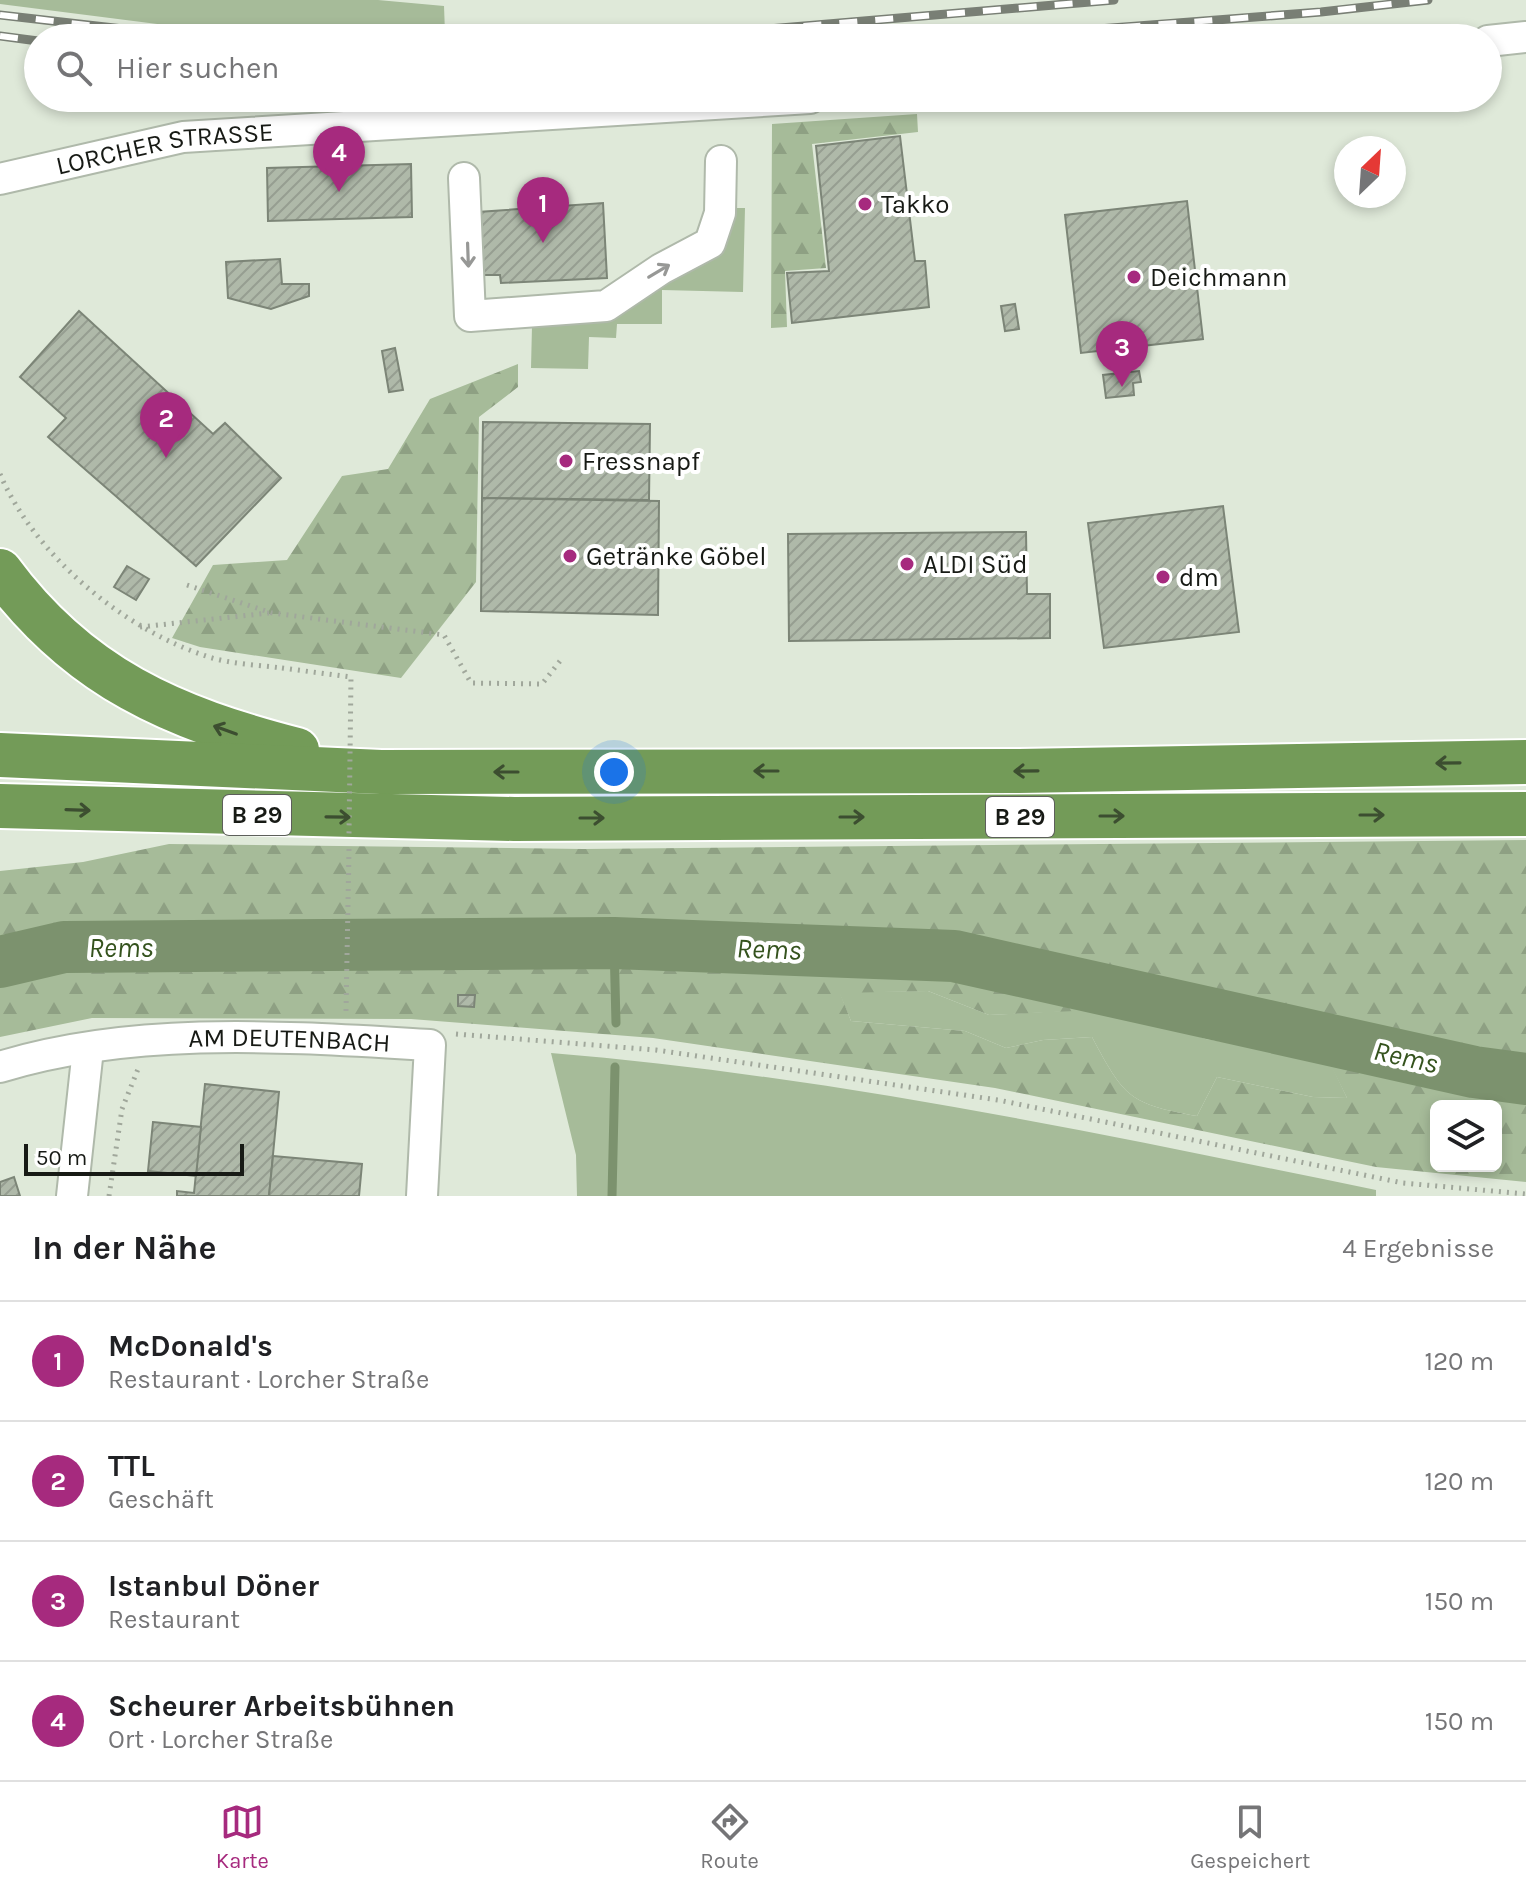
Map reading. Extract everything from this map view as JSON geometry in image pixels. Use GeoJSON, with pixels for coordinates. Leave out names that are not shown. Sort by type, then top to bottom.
{"type":"FeatureCollection","features":[{"type":"Feature","properties":{"kind":"highway"},"geometry":{"type":"LineString","coordinates":[[0,571],[31,609],[72,647],[105,674],[160,707],[243,736],[381,772]]}},
{"type":"Feature","properties":{"kind":"highway","name":"B 29"},"geometry":{"type":"LineString","coordinates":[[0,755],[381,772],[1003,771],[1526,762]]}},
{"type":"Feature","properties":{"kind":"highway","name":"B 29"},"geometry":{"type":"LineString","coordinates":[[0,806],[499,819],[1526,814]]}},
{"type":"Feature","properties":{"kind":"street"},"geometry":{"type":"LineString","coordinates":[[1502,40],[1526,37]]}},
{"type":"Feature","properties":{"kind":"street","name":"LORCHER STRASSE"},"geometry":{"type":"LineString","coordinates":[[0,179],[183,137],[585,112]]}},
{"type":"Feature","properties":{"kind":"street"},"geometry":{"type":"LineString","coordinates":[[464,178],[470,316],[606,306],[661,269],[710,243],[720,213],[721,161]]}},
{"type":"Feature","properties":{"kind":"street","name":"AM DEUTENBACH"},"geometry":{"type":"LineString","coordinates":[[0,1067],[149,1040],[311,1038],[430,1045],[422,1196]]}},
{"type":"Feature","properties":{"kind":"street"},"geometry":{"type":"LineString","coordinates":[[72,1196],[88,1049]]}},
{"type":"Feature","properties":{"kind":"path"},"geometry":{"type":"LineString","coordinates":[[0,474],[49,554],[139,627],[210,657],[351,677],[346,1012]]}},
{"type":"Feature","properties":{"kind":"path"},"geometry":{"type":"LineString","coordinates":[[187,585],[272,613],[444,635],[471,683],[542,684],[560,661]]}},
{"type":"Feature","properties":{"kind":"path"},"geometry":{"type":"LineString","coordinates":[[139,627],[272,613]]}},
{"type":"Feature","properties":{"kind":"path"},"geometry":{"type":"LineString","coordinates":[[495,1037],[656,1050],[983,1098],[1403,1183],[1526,1194]]}},
{"type":"Feature","properties":{"kind":"path"},"geometry":{"type":"LineString","coordinates":[[109,1196],[122,1109],[149,1040]]}},
{"type":"Feature","properties":{"kind":"green space"},"geometry":{"type":"Polygon","coordinates":[[[0,0],[378,0],[444,6],[445,24],[157,24],[0,4],[0,0]]]}},
{"type":"Feature","properties":{"kind":"green space"},"geometry":{"type":"Polygon","coordinates":[[[917,114],[918,132],[812,144],[826,268],[785,271],[787,327],[771,328],[772,124],[917,114]]]}},
{"type":"Feature","properties":{"kind":"green space"},"geometry":{"type":"Polygon","coordinates":[[[728,208],[745,208],[743,292],[662,290],[662,324],[617,324],[616,338],[589,337],[588,369],[531,368],[532,326],[608,316],[728,208]]]}},
{"type":"Feature","properties":{"kind":"green space"},"geometry":{"type":"Polygon","coordinates":[[[518,364],[518,387],[479,417],[476,582],[401,678],[200,647],[172,638],[213,565],[287,560],[342,476],[388,469],[430,399],[518,364]]]}},
{"type":"Feature","properties":{"kind":"green space"},"geometry":{"type":"Polygon","coordinates":[[[1526,840],[1526,1182],[1376,1167],[995,1088],[653,1038],[411,1019],[92,1018],[0,1037],[0,871],[83,862],[169,844],[583,849],[1526,840]],[[928,991],[840,993],[851,1021],[965,1031],[1006,1048],[1043,1040],[1092,1037],[1121,1085],[1142,1102],[1174,1112],[1197,1116],[1217,1077],[1313,1097],[1347,1098],[1328,1060],[1206,1039],[1117,1009],[989,1015],[928,991]]]}},
{"type":"Feature","properties":{"kind":"green space"},"geometry":{"type":"Polygon","coordinates":[[[928,991],[989,1015],[1117,1008],[1206,1039],[1329,1060],[1347,1098],[1313,1097],[1217,1077],[1197,1116],[1174,1112],[1142,1102],[1121,1085],[1092,1037],[1043,1040],[1006,1048],[965,1031],[851,1021],[839,992],[928,991]]]}},
{"type":"Feature","properties":{"kind":"green space"},"geometry":{"type":"Polygon","coordinates":[[[551,1053],[759,1076],[966,1109],[1376,1190],[1376,1196],[577,1196],[576,1155],[551,1053]]]}},
{"type":"Feature","properties":{"kind":"building","name":"Takko"},"geometry":{"type":"Polygon","coordinates":[[[900,136],[915,261],[925,261],[929,307],[792,323],[787,273],[829,271],[816,146],[900,136]]]}},
{"type":"Feature","properties":{"kind":"building"},"geometry":{"type":"Polygon","coordinates":[[[411,164],[412,217],[268,221],[267,168],[411,164]]]}},
{"type":"Feature","properties":{"kind":"building","name":"Deichmann"},"geometry":{"type":"Polygon","coordinates":[[[1187,201],[1203,339],[1081,353],[1065,215],[1187,201]]]}},
{"type":"Feature","properties":{"kind":"building"},"geometry":{"type":"Polygon","coordinates":[[[603,203],[607,278],[501,283],[500,275],[482,275],[478,212],[603,203]]]}},
{"type":"Feature","properties":{"kind":"building"},"geometry":{"type":"Polygon","coordinates":[[[280,259],[282,284],[309,284],[309,296],[271,309],[228,298],[226,262],[280,259]]]}},
{"type":"Feature","properties":{"kind":"building"},"geometry":{"type":"Polygon","coordinates":[[[1015,304],[1019,329],[1005,331],[1001,306],[1015,304]]]}},
{"type":"Feature","properties":{"kind":"building"},"geometry":{"type":"Polygon","coordinates":[[[79,311],[213,434],[225,423],[281,478],[196,566],[48,437],[66,418],[20,377],[79,311]]]}},
{"type":"Feature","properties":{"kind":"building"},"geometry":{"type":"Polygon","coordinates":[[[395,348],[403,390],[389,392],[382,351],[395,348]]]}},
{"type":"Feature","properties":{"kind":"building"},"geometry":{"type":"Polygon","coordinates":[[[1139,371],[1141,382],[1133,383],[1134,395],[1106,398],[1103,375],[1139,371]]]}},
{"type":"Feature","properties":{"kind":"building","name":"Fressnapf"},"geometry":{"type":"Polygon","coordinates":[[[483,422],[650,424],[649,500],[482,498],[483,422]]]}},
{"type":"Feature","properties":{"kind":"building","name":"Getränke Göbel"},"geometry":{"type":"Polygon","coordinates":[[[482,498],[659,501],[658,615],[481,611],[482,498]]]}},
{"type":"Feature","properties":{"kind":"building","name":"dm"},"geometry":{"type":"Polygon","coordinates":[[[1223,506],[1239,632],[1104,648],[1088,523],[1223,506]]]}},
{"type":"Feature","properties":{"kind":"building","name":"ALDI Süd"},"geometry":{"type":"Polygon","coordinates":[[[1026,532],[1027,594],[1050,594],[1050,638],[789,641],[788,534],[1026,532]]]}},
{"type":"Feature","properties":{"kind":"building"},"geometry":{"type":"Polygon","coordinates":[[[127,566],[149,579],[136,600],[114,587],[127,566]]]}},
{"type":"Feature","properties":{"kind":"building"},"geometry":{"type":"Polygon","coordinates":[[[458,995],[475,995],[474,1007],[458,1006],[458,995]]]}},
{"type":"Feature","properties":{"kind":"building"},"geometry":{"type":"Polygon","coordinates":[[[205,1084],[279,1092],[269,1196],[177,1196],[177,1191],[194,1193],[205,1084]]]}},
{"type":"Feature","properties":{"kind":"building"},"geometry":{"type":"Polygon","coordinates":[[[153,1122],[201,1127],[196,1176],[148,1171],[153,1122]]]}},
{"type":"Feature","properties":{"kind":"building"},"geometry":{"type":"Polygon","coordinates":[[[273,1156],[362,1164],[359,1196],[269,1196],[273,1156]]]}},
{"type":"Feature","properties":{"kind":"building"},"geometry":{"type":"Polygon","coordinates":[[[14,1177],[20,1196],[0,1196],[0,1182],[14,1177]]]}},
{"type":"Feature","properties":{"kind":"waterway"},"geometry":{"type":"LineString","coordinates":[[614,943],[616,1023]]}},
{"type":"Feature","properties":{"kind":"waterway","name":"Rems"},"geometry":{"type":"LineString","coordinates":[[0,962],[64,947],[614,943],[954,956],[1474,1072],[1526,1079]]}},
{"type":"Feature","properties":{"kind":"waterway"},"geometry":{"type":"LineString","coordinates":[[612,1196],[615,1067]]}},
{"type":"Feature","properties":{"kind":"railway"},"geometry":{"type":"LineString","coordinates":[[827,24],[1114,0]]}},
{"type":"Feature","properties":{"kind":"railway"},"geometry":{"type":"LineString","coordinates":[[1163,24],[1428,0]]}},
{"type":"Feature","properties":{"kind":"railway"},"geometry":{"type":"LineString","coordinates":[[0,15],[79,24]]}},
{"type":"Feature","properties":{"kind":"railway"},"geometry":{"type":"LineString","coordinates":[[0,36],[24,39]]}},
{"type":"Feature","properties":{"kind":"place","name":"Scheurer Arbeitsbühnen"},"geometry":{"type":"Point","coordinates":[339,192]}},
{"type":"Feature","properties":{"kind":"place","name":"Takko"},"geometry":{"type":"Point","coordinates":[865,204]}},
{"type":"Feature","properties":{"kind":"place","name":"McDonald's"},"geometry":{"type":"Point","coordinates":[543,243]}},
{"type":"Feature","properties":{"kind":"place","name":"Deichmann"},"geometry":{"type":"Point","coordinates":[1134,277]}},
{"type":"Feature","properties":{"kind":"place","name":"Istanbul Döner"},"geometry":{"type":"Point","coordinates":[1122,387]}},
{"type":"Feature","properties":{"kind":"place","name":"TTL"},"geometry":{"type":"Point","coordinates":[166,458]}},
{"type":"Feature","properties":{"kind":"place","name":"Fressnapf"},"geometry":{"type":"Point","coordinates":[566,461]}},
{"type":"Feature","properties":{"kind":"place","name":"Getränke Göbel"},"geometry":{"type":"Point","coordinates":[570,556]}},
{"type":"Feature","properties":{"kind":"place","name":"ALDI Süd"},"geometry":{"type":"Point","coordinates":[907,564]}},
{"type":"Feature","properties":{"kind":"place","name":"dm"},"geometry":{"type":"Point","coordinates":[1163,577]}}]}
